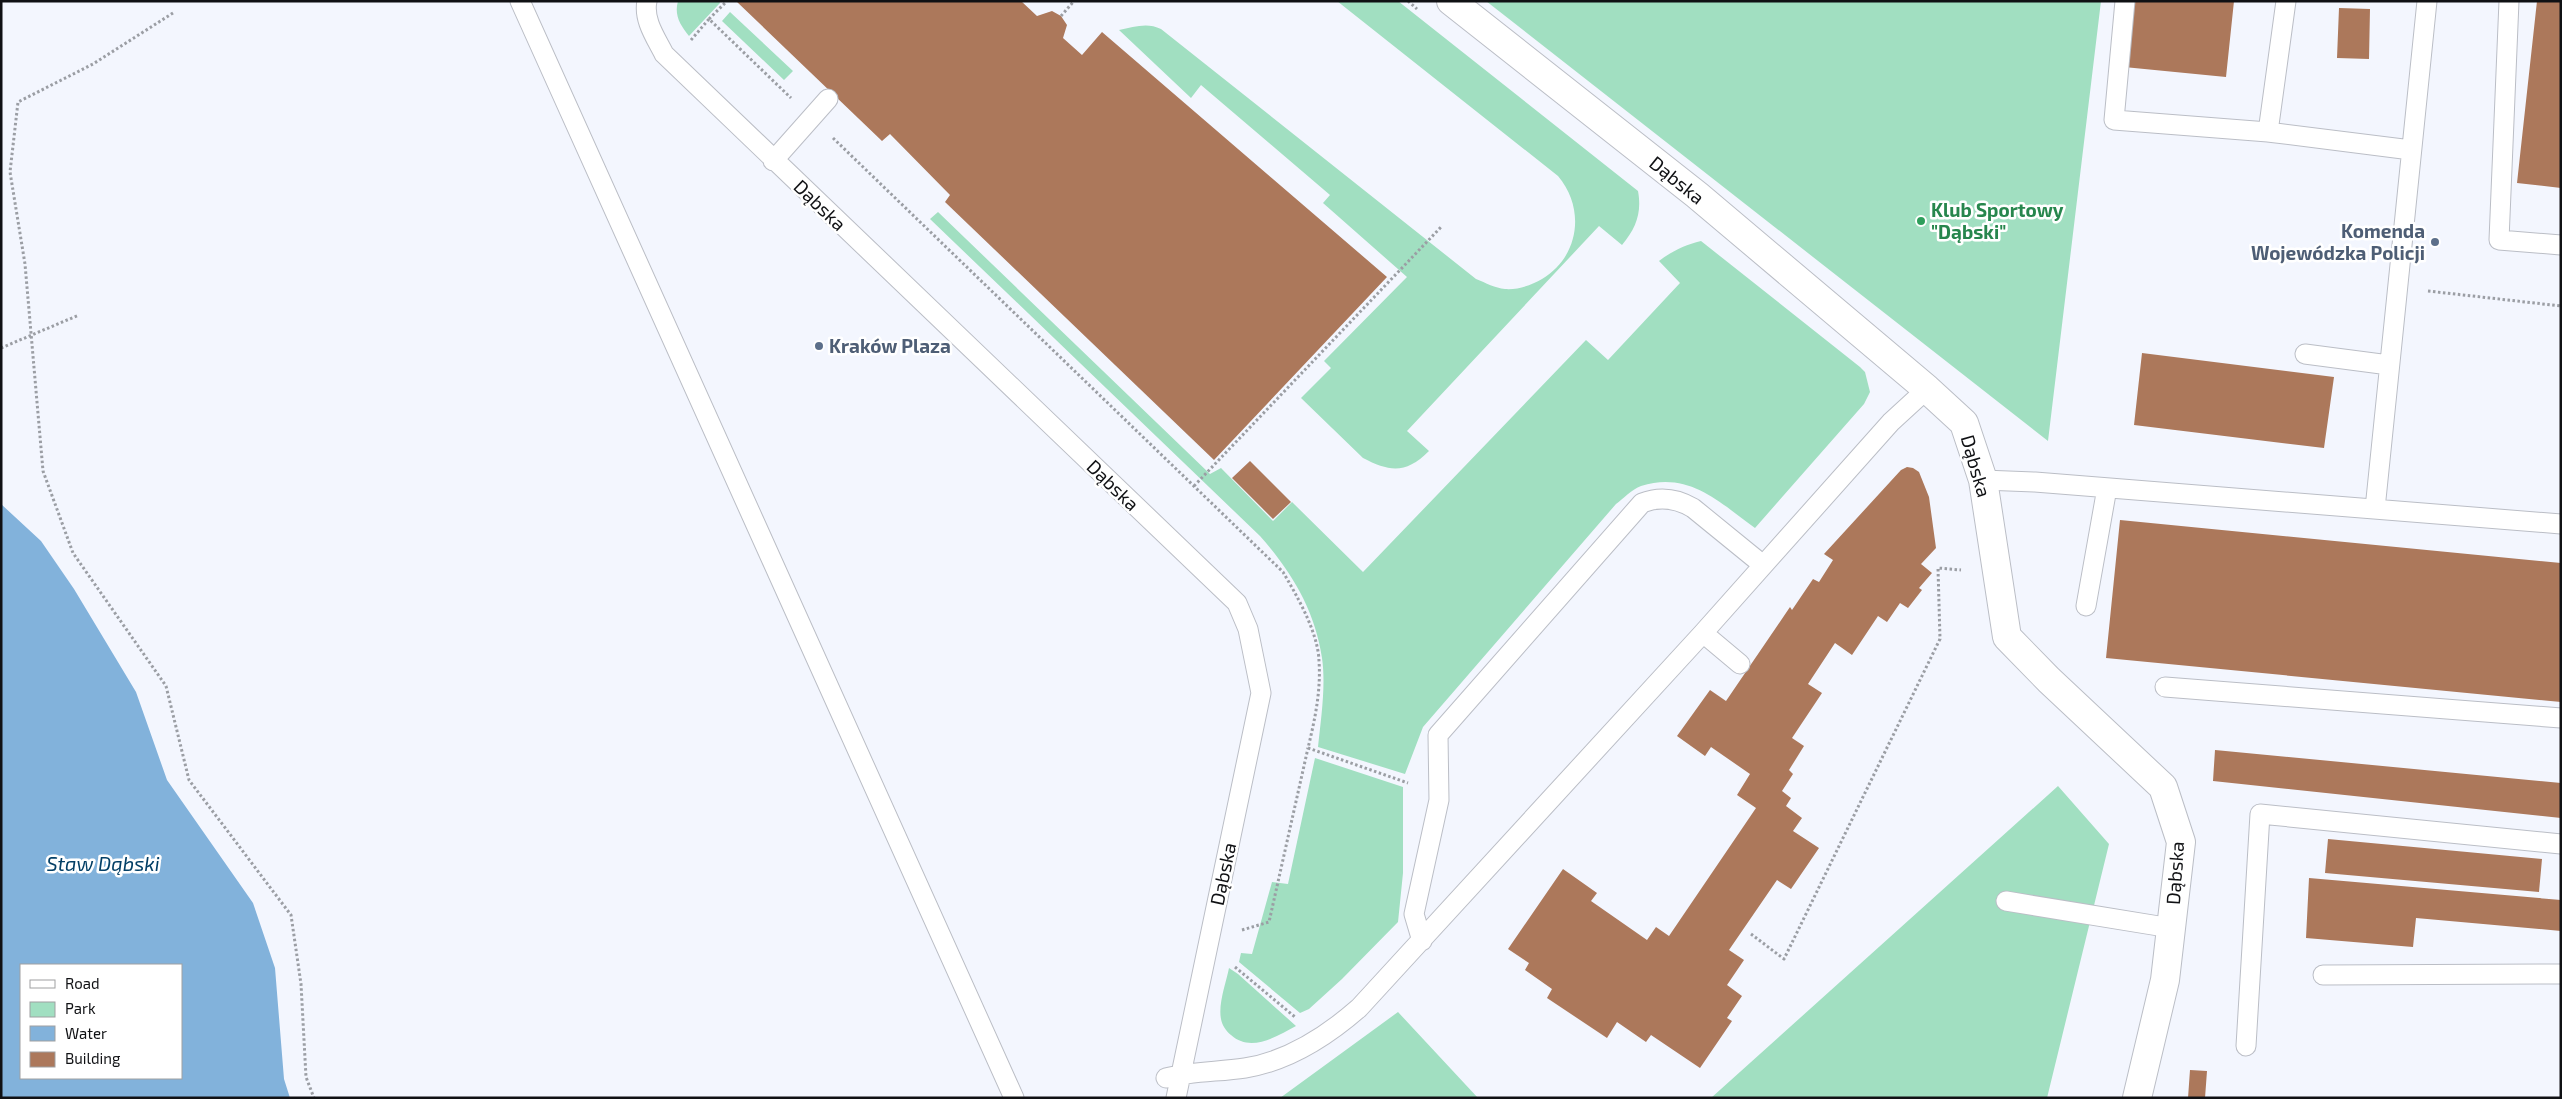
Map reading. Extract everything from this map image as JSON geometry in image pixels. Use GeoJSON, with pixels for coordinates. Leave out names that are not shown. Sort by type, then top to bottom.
{"type":"FeatureCollection","features":[{"type":"Feature","properties":{"kind":"street","name":"Dąbska"},"geometry":{"type":"LineString","coordinates":[[1451,1],[1697,195],[1927,389],[1964,423],[1983,480],[2007,637],[2049,680],[2163,787],[2181,842],[2166,980],[2137,1098]]}},
{"type":"Feature","properties":{"kind":"lane"},"geometry":{"type":"LineString","coordinates":[[520,1],[1014,1098]]}},
{"type":"Feature","properties":{"kind":"lane","name":"Dąbska"},"geometry":{"type":"LineString","coordinates":[[647,1],[646,8],[650,25],[664,54],[1237,603],[1248,629],[1261,693],[1173,1076],[1176,1098]]}},
{"type":"Feature","properties":{"kind":"lane"},"geometry":{"type":"LineString","coordinates":[[2125,1],[2114,120],[2268,132],[2411,150]]}},
{"type":"Feature","properties":{"kind":"lane"},"geometry":{"type":"LineString","coordinates":[[2268,132],[2286,1]]}},
{"type":"Feature","properties":{"kind":"lane"},"geometry":{"type":"LineString","coordinates":[[2375,509],[2427,1]]}},
{"type":"Feature","properties":{"kind":"lane"},"geometry":{"type":"LineString","coordinates":[[2510,1],[2499,240],[2561,246]]}},
{"type":"Feature","properties":{"kind":"lane"},"geometry":{"type":"LineString","coordinates":[[774,161],[828,99]]}},
{"type":"Feature","properties":{"kind":"lane"},"geometry":{"type":"LineString","coordinates":[[2305,354],[2390,365]]}},
{"type":"Feature","properties":{"kind":"lane"},"geometry":{"type":"LineString","coordinates":[[1173,1076],[1248,1068],[1300,1051],[1342,1023],[1359,1008],[1702,633],[1891,422],[1927,389]]}},
{"type":"Feature","properties":{"kind":"lane"},"geometry":{"type":"LineString","coordinates":[[1983,480],[2561,524]]}},
{"type":"Feature","properties":{"kind":"lane"},"geometry":{"type":"LineString","coordinates":[[2086,606],[2107,488]]}},
{"type":"Feature","properties":{"kind":"lane"},"geometry":{"type":"LineString","coordinates":[[1422,941],[1414,914],[1439,800],[1438,735],[1642,503],[1655,498],[1682,501],[1694,508],[1763,565]]}},
{"type":"Feature","properties":{"kind":"lane"},"geometry":{"type":"LineString","coordinates":[[1702,633],[1740,664]]}},
{"type":"Feature","properties":{"kind":"lane"},"geometry":{"type":"LineString","coordinates":[[2165,687],[2561,718]]}},
{"type":"Feature","properties":{"kind":"lane"},"geometry":{"type":"LineString","coordinates":[[2246,1046],[2260,814],[2561,844]]}},
{"type":"Feature","properties":{"kind":"lane"},"geometry":{"type":"LineString","coordinates":[[2006,901],[2171,928]]}},
{"type":"Feature","properties":{"kind":"lane"},"geometry":{"type":"LineString","coordinates":[[2323,975],[2561,974]]}},
{"type":"Feature","properties":{"kind":"path"},"geometry":{"type":"LineString","coordinates":[[1061,16],[1074,1]]}},
{"type":"Feature","properties":{"kind":"path"},"geometry":{"type":"LineString","coordinates":[[688,45],[725,3]]}},
{"type":"Feature","properties":{"kind":"path"},"geometry":{"type":"LineString","coordinates":[[173,13],[93,64],[18,102],[10,172],[25,264],[43,471],[73,553],[166,686],[189,780],[291,915],[301,984],[306,1077],[314,1098]]}},
{"type":"Feature","properties":{"kind":"path"},"geometry":{"type":"LineString","coordinates":[[709,19],[1283,572],[1306,613],[1319,659],[1318,704],[1269,922],[1241,930],[1238,939]]}},
{"type":"Feature","properties":{"kind":"path"},"geometry":{"type":"LineString","coordinates":[[1194,486],[1442,226]]}},
{"type":"Feature","properties":{"kind":"path"},"geometry":{"type":"LineString","coordinates":[[2397,288],[2561,306]]}},
{"type":"Feature","properties":{"kind":"path"},"geometry":{"type":"LineString","coordinates":[[1,348],[79,315]]}},
{"type":"Feature","properties":{"kind":"path"},"geometry":{"type":"LineString","coordinates":[[1751,934],[1784,959],[1940,639],[1938,568],[1970,570]]}},
{"type":"Feature","properties":{"kind":"path"},"geometry":{"type":"LineString","coordinates":[[1308,748],[1404,780],[1439,800]]}},
{"type":"Feature","properties":{"kind":"green space"},"geometry":{"type":"Polygon","coordinates":[[[678,1],[719,1],[720,3],[689,36],[679,20],[677,11],[678,1]]]}},
{"type":"Feature","properties":{"kind":"green space"},"geometry":{"type":"Polygon","coordinates":[[[1337,1],[1398,1],[1638,191],[1639,206],[1637,220],[1622,245],[1599,226],[1407,431],[1429,451],[1413,464],[1398,468],[1381,466],[1363,458],[1301,398],[1331,368],[1324,361],[1407,277],[1323,203],[1330,195],[1201,85],[1191,98],[1119,30],[1146,25],[1161,29],[1476,279],[1498,288],[1515,289],[1538,281],[1554,270],[1564,258],[1571,245],[1575,217],[1573,203],[1567,189],[1558,176],[1337,1]]]}},
{"type":"Feature","properties":{"kind":"green space","name":"Klub Sportowy \"Dąbski\""},"geometry":{"type":"Polygon","coordinates":[[[1486,1],[2101,1],[2048,441],[1486,1]]]}},
{"type":"Feature","properties":{"kind":"green space"},"geometry":{"type":"Polygon","coordinates":[[[730,12],[793,71],[784,80],[722,21],[730,12]]]}},
{"type":"Feature","properties":{"kind":"green space"},"geometry":{"type":"Polygon","coordinates":[[[938,212],[1210,474],[1221,468],[1273,521],[1292,502],[1363,572],[1586,340],[1608,360],[1680,283],[1659,261],[1674,251],[1690,244],[1701,241],[1860,367],[1865,372],[1870,392],[1864,404],[1755,528],[1716,499],[1689,486],[1658,482],[1634,489],[1616,504],[1423,727],[1405,774],[1318,747],[1323,702],[1322,658],[1319,640],[1300,592],[1282,563],[1260,536],[930,219],[938,212]]]}},
{"type":"Feature","properties":{"kind":"green space"},"geometry":{"type":"Polygon","coordinates":[[[1315,758],[1403,787],[1403,873],[1398,922],[1342,979],[1309,1009],[1300,1013],[1239,962],[1241,953],[1252,954],[1272,882],[1288,884],[1315,758]]]}},
{"type":"Feature","properties":{"kind":"green space"},"geometry":{"type":"Polygon","coordinates":[[[2058,786],[2109,844],[2047,1098],[1711,1098],[2058,786]]]}},
{"type":"Feature","properties":{"kind":"green space"},"geometry":{"type":"Polygon","coordinates":[[[1229,968],[1296,1026],[1272,1038],[1255,1043],[1247,1043],[1231,1035],[1223,1026],[1220,1013],[1221,1000],[1229,968]]]}},
{"type":"Feature","properties":{"kind":"green space"},"geometry":{"type":"Polygon","coordinates":[[[1398,1012],[1478,1098],[1280,1098],[1398,1012]]]}},
{"type":"Feature","properties":{"kind":"water","name":"Staw Dąbski"},"geometry":{"type":"Polygon","coordinates":[[[1,504],[41,541],[74,589],[136,692],[167,780],[253,903],[275,968],[284,1079],[290,1098],[1,1098],[1,504]]]}},
{"type":"Feature","properties":{"kind":"building"},"geometry":{"type":"Polygon","coordinates":[[[736,1],[1021,1],[1037,16],[1052,11],[1061,16],[1067,25],[1063,38],[1082,55],[1102,32],[1387,277],[1214,460],[945,202],[950,195],[890,134],[882,141],[736,1]]]}},
{"type":"Feature","properties":{"kind":"building"},"geometry":{"type":"Polygon","coordinates":[[[2131,1],[2234,1],[2226,77],[2124,67],[2131,1]]]}},
{"type":"Feature","properties":{"kind":"building"},"geometry":{"type":"Polygon","coordinates":[[[2537,1],[2561,1],[2561,188],[2517,183],[2537,1]]]}},
{"type":"Feature","properties":{"kind":"building"},"geometry":{"type":"Polygon","coordinates":[[[2339,8],[2370,9],[2369,59],[2337,58],[2339,8]]]}},
{"type":"Feature","properties":{"kind":"building"},"geometry":{"type":"Polygon","coordinates":[[[2142,353],[2334,377],[2324,448],[2134,425],[2142,353]]]}},
{"type":"Feature","properties":{"kind":"building"},"geometry":{"type":"Polygon","coordinates":[[[1250,461],[1291,502],[1273,519],[1232,478],[1250,461]]]}},
{"type":"Feature","properties":{"kind":"building"},"geometry":{"type":"Polygon","coordinates":[[[1907,467],[1919,472],[1929,497],[1936,548],[1921,564],[1932,573],[1919,588],[1922,590],[1908,608],[1900,603],[1887,622],[1878,616],[1852,655],[1835,643],[1808,684],[1822,693],[1792,738],[1804,746],[1789,770],[1793,774],[1782,791],[1791,798],[1786,806],[1802,818],[1793,831],[1819,848],[1791,889],[1777,880],[1729,950],[1744,960],[1727,985],[1742,996],[1727,1018],[1732,1021],[1700,1068],[1651,1035],[1646,1042],[1617,1022],[1607,1038],[1547,998],[1552,989],[1525,970],[1529,963],[1508,949],[1563,869],[1597,893],[1591,901],[1647,940],[1656,927],[1669,936],[1756,808],[1737,795],[1750,774],[1711,747],[1705,756],[1677,736],[1710,690],[1726,701],[1790,607],[1792,610],[1813,579],[1819,582],[1833,560],[1824,554],[1901,470],[1907,467]]]}},
{"type":"Feature","properties":{"kind":"building"},"geometry":{"type":"Polygon","coordinates":[[[2120,520],[2561,563],[2561,702],[2106,658],[2120,520]]]}},
{"type":"Feature","properties":{"kind":"building"},"geometry":{"type":"Polygon","coordinates":[[[2215,750],[2561,783],[2561,818],[2213,781],[2215,750]]]}},
{"type":"Feature","properties":{"kind":"building"},"geometry":{"type":"Polygon","coordinates":[[[2328,839],[2542,859],[2539,892],[2325,873],[2328,839]]]}},
{"type":"Feature","properties":{"kind":"building"},"geometry":{"type":"Polygon","coordinates":[[[2309,878],[2561,900],[2561,931],[2416,918],[2413,947],[2306,938],[2309,878]]]}},
{"type":"Feature","properties":{"kind":"building"},"geometry":{"type":"Polygon","coordinates":[[[2190,1070],[2207,1071],[2205,1098],[2188,1098],[2190,1070]]]}},
{"type":"Feature","properties":{"kind":"place","name":"Klub Sportowy \"Dąbski\""},"geometry":{"type":"Point","coordinates":[1921,221]}},
{"type":"Feature","properties":{"kind":"place","name":"Komenda Wojewódzka Policji"},"geometry":{"type":"Point","coordinates":[2435,242]}},
{"type":"Feature","properties":{"kind":"place","name":"Kraków Plaza"},"geometry":{"type":"Point","coordinates":[819,346]}}]}
